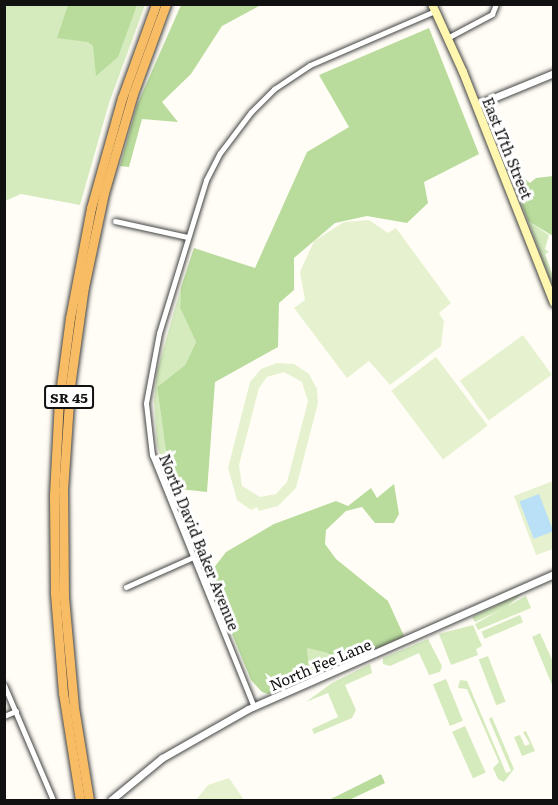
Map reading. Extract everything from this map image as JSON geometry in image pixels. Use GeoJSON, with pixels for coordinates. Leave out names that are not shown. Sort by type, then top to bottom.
{"type":"FeatureCollection","features":[{"type":"Feature","properties":{"kind":"highway","name":"SR 45"},"geometry":{"type":"LineString","coordinates":[[80,801],[58,645],[54,495],[66,346],[117,114],[156,4]]}},
{"type":"Feature","properties":{"kind":"highway","name":"SR 45"},"geometry":{"type":"LineString","coordinates":[[89,801],[69,667],[63,504],[74,350],[94,215],[166,4]]}},
{"type":"Feature","properties":{"kind":"main road","name":"East 17th Street"},"geometry":{"type":"LineString","coordinates":[[434,8],[449,38],[554,303]]}},
{"type":"Feature","properties":{"kind":"street"},"geometry":{"type":"LineString","coordinates":[[449,38],[492,14],[496,4]]}},
{"type":"Feature","properties":{"kind":"street","name":"North David Baker Avenue"},"geometry":{"type":"LineString","coordinates":[[254,707],[152,455],[146,403],[159,333],[206,180],[220,153],[274,89],[320,60],[434,8]]}},
{"type":"Feature","properties":{"kind":"street"},"geometry":{"type":"LineString","coordinates":[[476,105],[554,73]]}},
{"type":"Feature","properties":{"kind":"street"},"geometry":{"type":"LineString","coordinates":[[115,220],[187,237]]}},
{"type":"Feature","properties":{"kind":"street"},"geometry":{"type":"LineString","coordinates":[[126,587],[193,557]]}},
{"type":"Feature","properties":{"kind":"street","name":"North Fee Lane"},"geometry":{"type":"LineString","coordinates":[[111,801],[174,750],[254,707],[554,574]]}},
{"type":"Feature","properties":{"kind":"street"},"geometry":{"type":"LineString","coordinates":[[4,685],[53,801]]}},
{"type":"Feature","properties":{"kind":"street"},"geometry":{"type":"LineString","coordinates":[[4,716],[16,711]]}},
{"type":"Feature","properties":{"kind":"green space"},"geometry":{"type":"Polygon","coordinates":[[[5,5],[145,5],[109,103],[80,205],[21,194],[5,201],[5,5]]]}},
{"type":"Feature","properties":{"kind":"green space"},"geometry":{"type":"Polygon","coordinates":[[[68,5],[137,5],[118,57],[96,76],[93,46],[88,42],[57,38],[68,5]]]}},
{"type":"Feature","properties":{"kind":"green space"},"geometry":{"type":"Polygon","coordinates":[[[181,5],[261,5],[222,26],[191,74],[162,102],[178,122],[142,119],[129,167],[120,166],[137,105],[181,5]]]}},
{"type":"Feature","properties":{"kind":"green space"},"geometry":{"type":"Polygon","coordinates":[[[429,28],[479,154],[424,182],[428,203],[407,223],[367,216],[335,223],[294,258],[294,290],[279,303],[278,347],[215,382],[207,492],[171,488],[157,387],[185,365],[196,342],[180,308],[181,287],[194,248],[255,268],[307,152],[349,127],[319,75],[429,28]]]}},
{"type":"Feature","properties":{"kind":"green space"},"geometry":{"type":"Polygon","coordinates":[[[515,171],[530,183],[536,178],[553,176],[553,236],[528,221],[511,176],[515,171]]]}},
{"type":"Feature","properties":{"kind":"green space"},"geometry":{"type":"Polygon","coordinates":[[[369,220],[388,233],[396,228],[451,303],[439,313],[444,321],[441,346],[390,385],[369,361],[347,378],[294,308],[305,300],[300,272],[314,241],[344,222],[369,220]]]}},
{"type":"Feature","properties":{"kind":"green space"},"geometry":{"type":"Polygon","coordinates":[[[528,221],[549,235],[545,249],[549,252],[545,254],[553,276],[553,288],[528,221]]]}},
{"type":"Feature","properties":{"kind":"green space"},"geometry":{"type":"Polygon","coordinates":[[[181,287],[180,308],[196,342],[185,365],[157,387],[171,488],[157,445],[154,401],[157,371],[181,287]]]}},
{"type":"Feature","properties":{"kind":"green space"},"geometry":{"type":"Polygon","coordinates":[[[523,335],[552,375],[489,420],[460,381],[523,335]]]}},
{"type":"Feature","properties":{"kind":"green space"},"geometry":{"type":"Polygon","coordinates":[[[436,357],[488,426],[443,459],[391,391],[436,357]]]}},
{"type":"Feature","properties":{"kind":"green space"},"geometry":{"type":"Polygon","coordinates":[[[277,363],[294,364],[309,374],[317,389],[318,403],[296,488],[278,506],[259,511],[257,507],[251,510],[237,500],[228,468],[250,382],[261,369],[277,363]],[[284,372],[267,377],[259,388],[239,465],[242,486],[260,497],[276,494],[287,482],[308,401],[302,382],[284,372]]]}},
{"type":"Feature","properties":{"kind":"green space"},"geometry":{"type":"Polygon","coordinates":[[[553,481],[553,549],[536,555],[514,496],[553,481]]]}},
{"type":"Feature","properties":{"kind":"green space"},"geometry":{"type":"Polygon","coordinates":[[[394,484],[399,514],[394,523],[375,523],[362,507],[346,511],[326,530],[325,544],[336,559],[388,601],[404,636],[339,666],[339,661],[327,653],[307,648],[310,677],[268,694],[262,692],[251,680],[206,571],[213,569],[226,552],[274,524],[336,501],[348,506],[371,488],[377,498],[394,484]]]}},
{"type":"Feature","properties":{"kind":"green space"},"geometry":{"type":"Polygon","coordinates":[[[524,592],[507,607],[475,622],[472,617],[524,592]]]}},
{"type":"Feature","properties":{"kind":"green space"},"geometry":{"type":"Polygon","coordinates":[[[526,596],[531,608],[478,630],[475,624],[526,596]]]}},
{"type":"Feature","properties":{"kind":"green space"},"geometry":{"type":"Polygon","coordinates":[[[520,615],[523,622],[484,639],[481,631],[520,615]]]}},
{"type":"Feature","properties":{"kind":"green space"},"geometry":{"type":"Polygon","coordinates":[[[473,625],[482,646],[476,649],[478,655],[451,665],[439,634],[473,625]]]}},
{"type":"Feature","properties":{"kind":"green space"},"geometry":{"type":"Polygon","coordinates":[[[540,633],[553,662],[553,687],[532,637],[540,633]]]}},
{"type":"Feature","properties":{"kind":"green space"},"geometry":{"type":"Polygon","coordinates":[[[428,639],[442,666],[440,672],[429,675],[419,653],[390,666],[383,664],[383,658],[428,639]]]}},
{"type":"Feature","properties":{"kind":"green space"},"geometry":{"type":"Polygon","coordinates":[[[307,648],[327,653],[339,664],[310,677],[307,648]]]}},
{"type":"Feature","properties":{"kind":"green space"},"geometry":{"type":"Polygon","coordinates":[[[488,656],[506,702],[496,705],[479,660],[488,656]]]}},
{"type":"Feature","properties":{"kind":"green space"},"geometry":{"type":"Polygon","coordinates":[[[370,664],[372,673],[345,685],[356,710],[352,718],[314,734],[312,729],[338,717],[328,693],[306,702],[332,683],[370,664]]]}},
{"type":"Feature","properties":{"kind":"green space"},"geometry":{"type":"Polygon","coordinates":[[[446,679],[463,721],[450,726],[433,684],[446,679]]]}},
{"type":"Feature","properties":{"kind":"green space"},"geometry":{"type":"Polygon","coordinates":[[[460,680],[467,681],[506,773],[511,771],[489,719],[492,717],[514,769],[504,782],[498,779],[493,768],[499,762],[467,689],[458,688],[460,680]]]}},
{"type":"Feature","properties":{"kind":"green space"},"geometry":{"type":"Polygon","coordinates":[[[465,726],[486,773],[473,778],[452,732],[465,726]]]}},
{"type":"Feature","properties":{"kind":"green space"},"geometry":{"type":"Polygon","coordinates":[[[526,731],[535,751],[522,756],[514,737],[520,735],[525,746],[530,744],[523,732],[526,731]]]}},
{"type":"Feature","properties":{"kind":"green space"},"geometry":{"type":"Polygon","coordinates":[[[381,774],[385,783],[349,800],[329,800],[381,774]]]}},
{"type":"Feature","properties":{"kind":"green space"},"geometry":{"type":"Polygon","coordinates":[[[229,778],[244,800],[196,800],[208,785],[229,778]]]}},
{"type":"Feature","properties":{"kind":"water"},"geometry":{"type":"Polygon","coordinates":[[[539,494],[553,531],[534,539],[519,502],[539,494]]]}}]}
